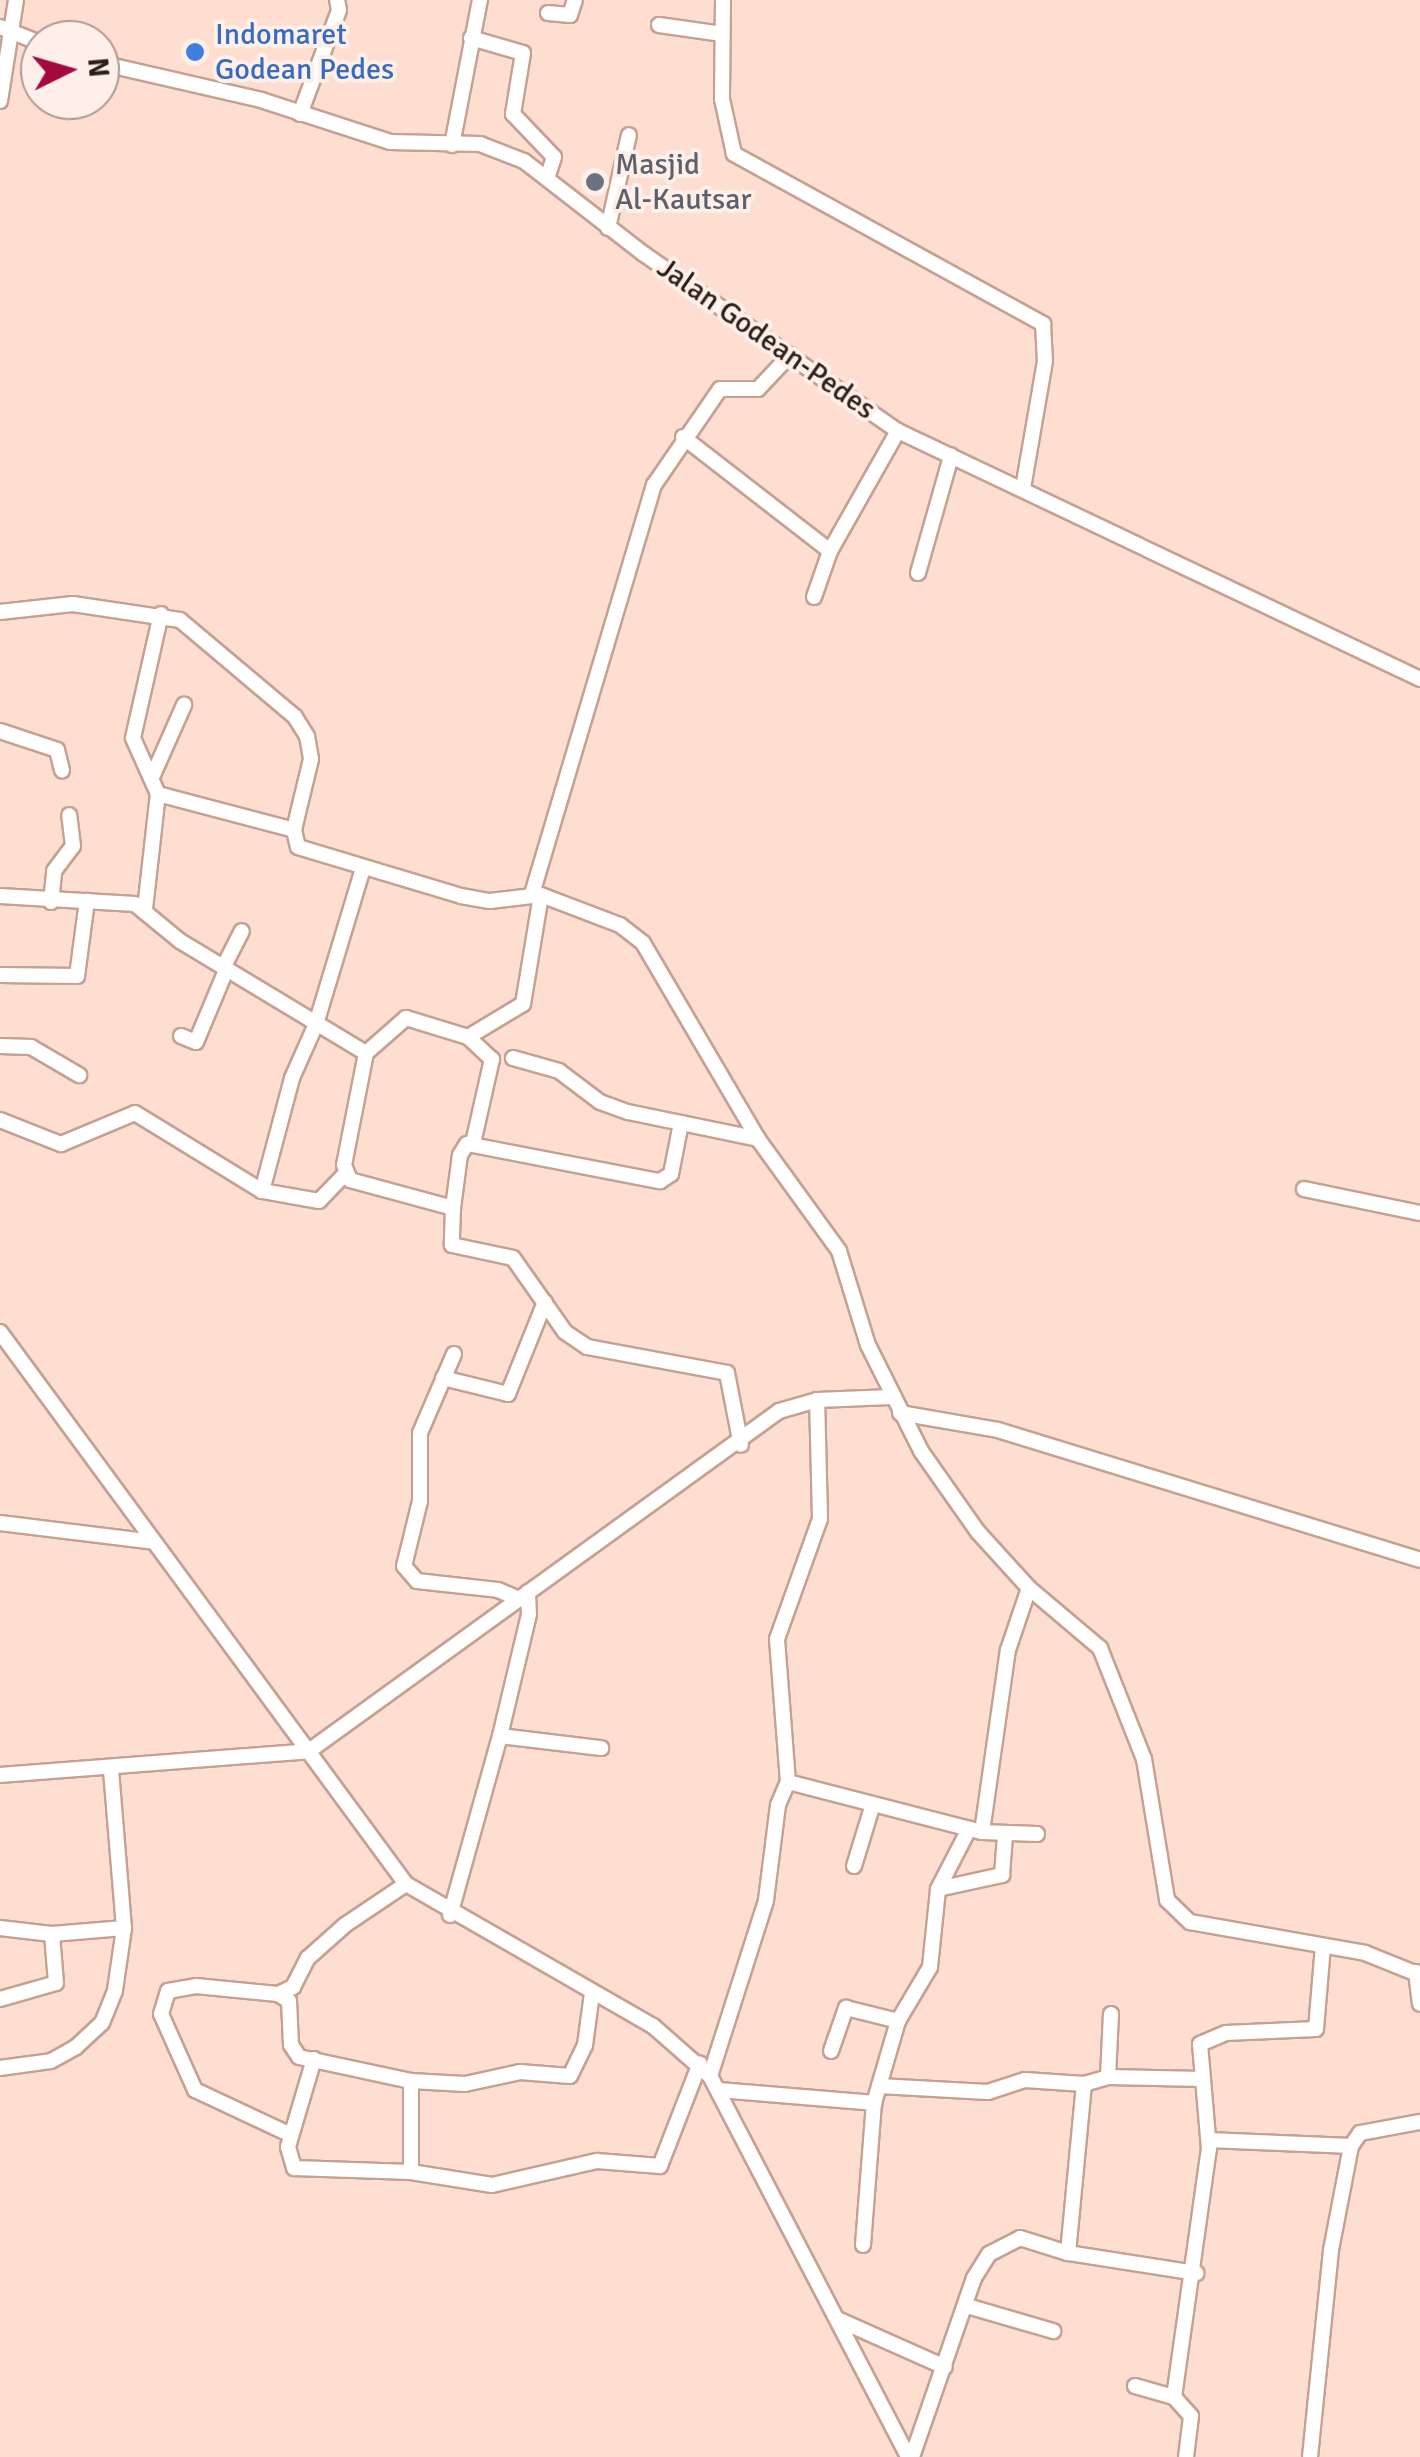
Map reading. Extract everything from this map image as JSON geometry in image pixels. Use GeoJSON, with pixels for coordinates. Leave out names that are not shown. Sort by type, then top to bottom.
{"type":"FeatureCollection","features":[{"type":"Feature","properties":{"kind":"street"},"geometry":{"type":"LineString","coordinates":[[0,102],[5,29],[16,0]]}},
{"type":"Feature","properties":{"kind":"street"},"geometry":{"type":"LineString","coordinates":[[300,114],[340,10],[337,0]]}},
{"type":"Feature","properties":{"kind":"street"},"geometry":{"type":"LineString","coordinates":[[452,144],[480,0]]}},
{"type":"Feature","properties":{"kind":"street"},"geometry":{"type":"LineString","coordinates":[[548,13],[570,15],[575,0]]}},
{"type":"Feature","properties":{"kind":"street"},"geometry":{"type":"LineString","coordinates":[[723,0],[722,99],[734,154],[1043,324],[1045,360],[1023,488]]}},
{"type":"Feature","properties":{"kind":"street"},"geometry":{"type":"LineString","coordinates":[[659,25],[722,34]]}},
{"type":"Feature","properties":{"kind":"street"},"geometry":{"type":"LineString","coordinates":[[472,38],[523,53],[512,114],[554,157],[546,178]]}},
{"type":"Feature","properties":{"kind":"street","name":"Jalan Godean-Pedes"},"geometry":{"type":"LineString","coordinates":[[120,69],[403,144],[452,144],[501,151],[546,178],[608,228],[898,431],[1420,679]]}},
{"type":"Feature","properties":{"kind":"street"},"geometry":{"type":"LineString","coordinates":[[608,228],[628,135]]}},
{"type":"Feature","properties":{"kind":"street"},"geometry":{"type":"LineString","coordinates":[[468,1037],[522,1004],[537,895],[654,485],[683,437],[720,390],[758,390],[790,355]]}},
{"type":"Feature","properties":{"kind":"street"},"geometry":{"type":"LineString","coordinates":[[814,597],[830,551],[898,431]]}},
{"type":"Feature","properties":{"kind":"street"},"geometry":{"type":"LineString","coordinates":[[683,437],[830,551]]}},
{"type":"Feature","properties":{"kind":"street"},"geometry":{"type":"LineString","coordinates":[[918,573],[951,456]]}},
{"type":"Feature","properties":{"kind":"street"},"geometry":{"type":"LineString","coordinates":[[0,612],[72,604],[162,614],[196,630],[295,717],[307,736],[311,759],[294,830],[308,854],[490,901],[537,895],[620,925],[643,943],[758,1138],[839,1251],[900,1412],[978,1532],[1029,1588],[1085,1630],[1110,1667],[1144,1759],[1167,1900],[1190,1922],[1322,1946],[1418,1974],[1420,2004]]}},
{"type":"Feature","properties":{"kind":"street"},"geometry":{"type":"LineString","coordinates":[[145,909],[158,794],[153,775],[133,738],[162,614]]}},
{"type":"Feature","properties":{"kind":"street"},"geometry":{"type":"LineString","coordinates":[[153,775],[184,705]]}},
{"type":"Feature","properties":{"kind":"street"},"geometry":{"type":"LineString","coordinates":[[0,731],[57,750],[62,770]]}},
{"type":"Feature","properties":{"kind":"street"},"geometry":{"type":"LineString","coordinates":[[158,794],[294,830]]}},
{"type":"Feature","properties":{"kind":"street"},"geometry":{"type":"LineString","coordinates":[[51,902],[54,870],[73,846],[69,815]]}},
{"type":"Feature","properties":{"kind":"street"},"geometry":{"type":"LineString","coordinates":[[262,1191],[292,1078],[316,1024],[363,868]]}},
{"type":"Feature","properties":{"kind":"street"},"geometry":{"type":"LineString","coordinates":[[0,896],[145,909],[180,941],[366,1053]]}},
{"type":"Feature","properties":{"kind":"street"},"geometry":{"type":"LineString","coordinates":[[0,975],[77,976],[87,901]]}},
{"type":"Feature","properties":{"kind":"street"},"geometry":{"type":"LineString","coordinates":[[182,1036],[196,1042],[242,931]]}},
{"type":"Feature","properties":{"kind":"street"},"geometry":{"type":"LineString","coordinates":[[0,1120],[62,1144],[135,1114],[262,1191],[319,1201],[345,1174],[366,1053],[406,1018],[468,1037],[492,1058],[472,1143],[460,1155],[452,1246],[512,1258],[565,1332],[586,1347],[727,1373],[741,1445]]}},
{"type":"Feature","properties":{"kind":"street"},"geometry":{"type":"LineString","coordinates":[[0,1046],[31,1047],[79,1075]]}},
{"type":"Feature","properties":{"kind":"street"},"geometry":{"type":"LineString","coordinates":[[513,1058],[558,1071],[600,1102],[758,1138]]}},
{"type":"Feature","properties":{"kind":"street"},"geometry":{"type":"LineString","coordinates":[[472,1143],[660,1181],[672,1174],[680,1122]]}},
{"type":"Feature","properties":{"kind":"street"},"geometry":{"type":"LineString","coordinates":[[345,1174],[453,1208]]}},
{"type":"Feature","properties":{"kind":"street"},"geometry":{"type":"LineString","coordinates":[[1304,1190],[1420,1213]]}},
{"type":"Feature","properties":{"kind":"street"},"geometry":{"type":"LineString","coordinates":[[443,1378],[508,1394],[545,1302]]}},
{"type":"Feature","properties":{"kind":"street"},"geometry":{"type":"LineString","coordinates":[[0,1332],[406,1884],[450,1915],[654,2026],[700,2063],[720,2090],[910,2457]]}},
{"type":"Feature","properties":{"kind":"street"},"geometry":{"type":"LineString","coordinates":[[454,1354],[420,1433],[420,1502],[406,1573],[417,1582],[524,1595]]}},
{"type":"Feature","properties":{"kind":"street"},"geometry":{"type":"LineString","coordinates":[[0,1775],[111,1770],[308,1751],[741,1445],[780,1412],[817,1400],[892,1397]]}},
{"type":"Feature","properties":{"kind":"street"},"geometry":{"type":"LineString","coordinates":[[710,2076],[766,1900],[778,1804],[788,1782],[777,1639],[820,1519],[817,1400]]}},
{"type":"Feature","properties":{"kind":"street"},"geometry":{"type":"LineString","coordinates":[[900,1412],[998,1430],[1420,1560]]}},
{"type":"Feature","properties":{"kind":"street"},"geometry":{"type":"LineString","coordinates":[[0,1523],[154,1542]]}},
{"type":"Feature","properties":{"kind":"street"},"geometry":{"type":"LineString","coordinates":[[863,2245],[874,2103],[898,2021],[930,1968],[938,1889],[976,1830],[1008,1650],[1029,1588]]}},
{"type":"Feature","properties":{"kind":"street"},"geometry":{"type":"LineString","coordinates":[[450,1915],[500,1736],[524,1595]]}},
{"type":"Feature","properties":{"kind":"street"},"geometry":{"type":"LineString","coordinates":[[500,1736],[601,1748]]}},
{"type":"Feature","properties":{"kind":"street"},"geometry":{"type":"LineString","coordinates":[[0,2068],[51,2060],[102,2023],[120,1970],[124,1928],[111,1770]]}},
{"type":"Feature","properties":{"kind":"street"},"geometry":{"type":"LineString","coordinates":[[788,1782],[976,1830],[1006,1835],[1037,1834]]}},
{"type":"Feature","properties":{"kind":"street"},"geometry":{"type":"LineString","coordinates":[[854,1866],[872,1806]]}},
{"type":"Feature","properties":{"kind":"street"},"geometry":{"type":"LineString","coordinates":[[938,1889],[1002,1875],[1006,1835]]}},
{"type":"Feature","properties":{"kind":"street"},"geometry":{"type":"LineString","coordinates":[[291,2135],[195,2090],[162,2014],[173,1988],[278,1994],[293,1987],[308,1958],[345,1925],[406,1884]]}},
{"type":"Feature","properties":{"kind":"street"},"geometry":{"type":"LineString","coordinates":[[0,1928],[52,1934],[124,1928]]}},
{"type":"Feature","properties":{"kind":"street"},"geometry":{"type":"LineString","coordinates":[[0,1999],[56,1984],[52,1934]]}},
{"type":"Feature","properties":{"kind":"street"},"geometry":{"type":"LineString","coordinates":[[1174,2397],[1176,2355],[1196,2272],[1209,2140],[1200,2044],[1212,2035],[1316,2030],[1322,1946]]}},
{"type":"Feature","properties":{"kind":"street"},"geometry":{"type":"LineString","coordinates":[[278,1994],[289,2001],[293,2051],[411,2081],[465,2084],[520,2072],[570,2076],[585,2045],[592,1993]]}},
{"type":"Feature","properties":{"kind":"street"},"geometry":{"type":"LineString","coordinates":[[831,2051],[846,2008],[898,2021]]}},
{"type":"Feature","properties":{"kind":"street"},"geometry":{"type":"LineString","coordinates":[[1108,2077],[1111,2014]]}},
{"type":"Feature","properties":{"kind":"street"},"geometry":{"type":"LineString","coordinates":[[314,2059],[288,2154],[299,2172],[411,2172],[492,2185],[597,2161],[656,2168],[669,2156],[700,2063]]}},
{"type":"Feature","properties":{"kind":"street"},"geometry":{"type":"LineString","coordinates":[[879,2086],[988,2092],[1025,2080],[1084,2084],[1108,2077],[1203,2079]]}},
{"type":"Feature","properties":{"kind":"street"},"geometry":{"type":"LineString","coordinates":[[411,2081],[411,2172]]}},
{"type":"Feature","properties":{"kind":"street"},"geometry":{"type":"LineString","coordinates":[[1068,2253],[1084,2084]]}},
{"type":"Feature","properties":{"kind":"street"},"geometry":{"type":"LineString","coordinates":[[720,2090],[874,2103]]}},
{"type":"Feature","properties":{"kind":"street"},"geometry":{"type":"LineString","coordinates":[[1310,2457],[1330,2250],[1351,2146],[1360,2133],[1420,2122]]}},
{"type":"Feature","properties":{"kind":"street"},"geometry":{"type":"LineString","coordinates":[[1209,2140],[1351,2146]]}},
{"type":"Feature","properties":{"kind":"street"},"geometry":{"type":"LineString","coordinates":[[910,2457],[974,2278],[1002,2242],[1020,2238],[1068,2253],[1196,2272]]}},
{"type":"Feature","properties":{"kind":"street"},"geometry":{"type":"LineString","coordinates":[[967,2306],[1053,2331]]}},
{"type":"Feature","properties":{"kind":"street"},"geometry":{"type":"LineString","coordinates":[[837,2319],[945,2367]]}},
{"type":"Feature","properties":{"kind":"street"},"geometry":{"type":"LineString","coordinates":[[1135,2386],[1174,2397],[1191,2416],[1189,2456]]}},
{"type":"Feature","properties":{"kind":"place","name":"Indomaret Godean Pedes"},"geometry":{"type":"Point","coordinates":[195,52]}},
{"type":"Feature","properties":{"kind":"place","name":"Masjid Al-Kautsar"},"geometry":{"type":"Point","coordinates":[595,182]}}]}
